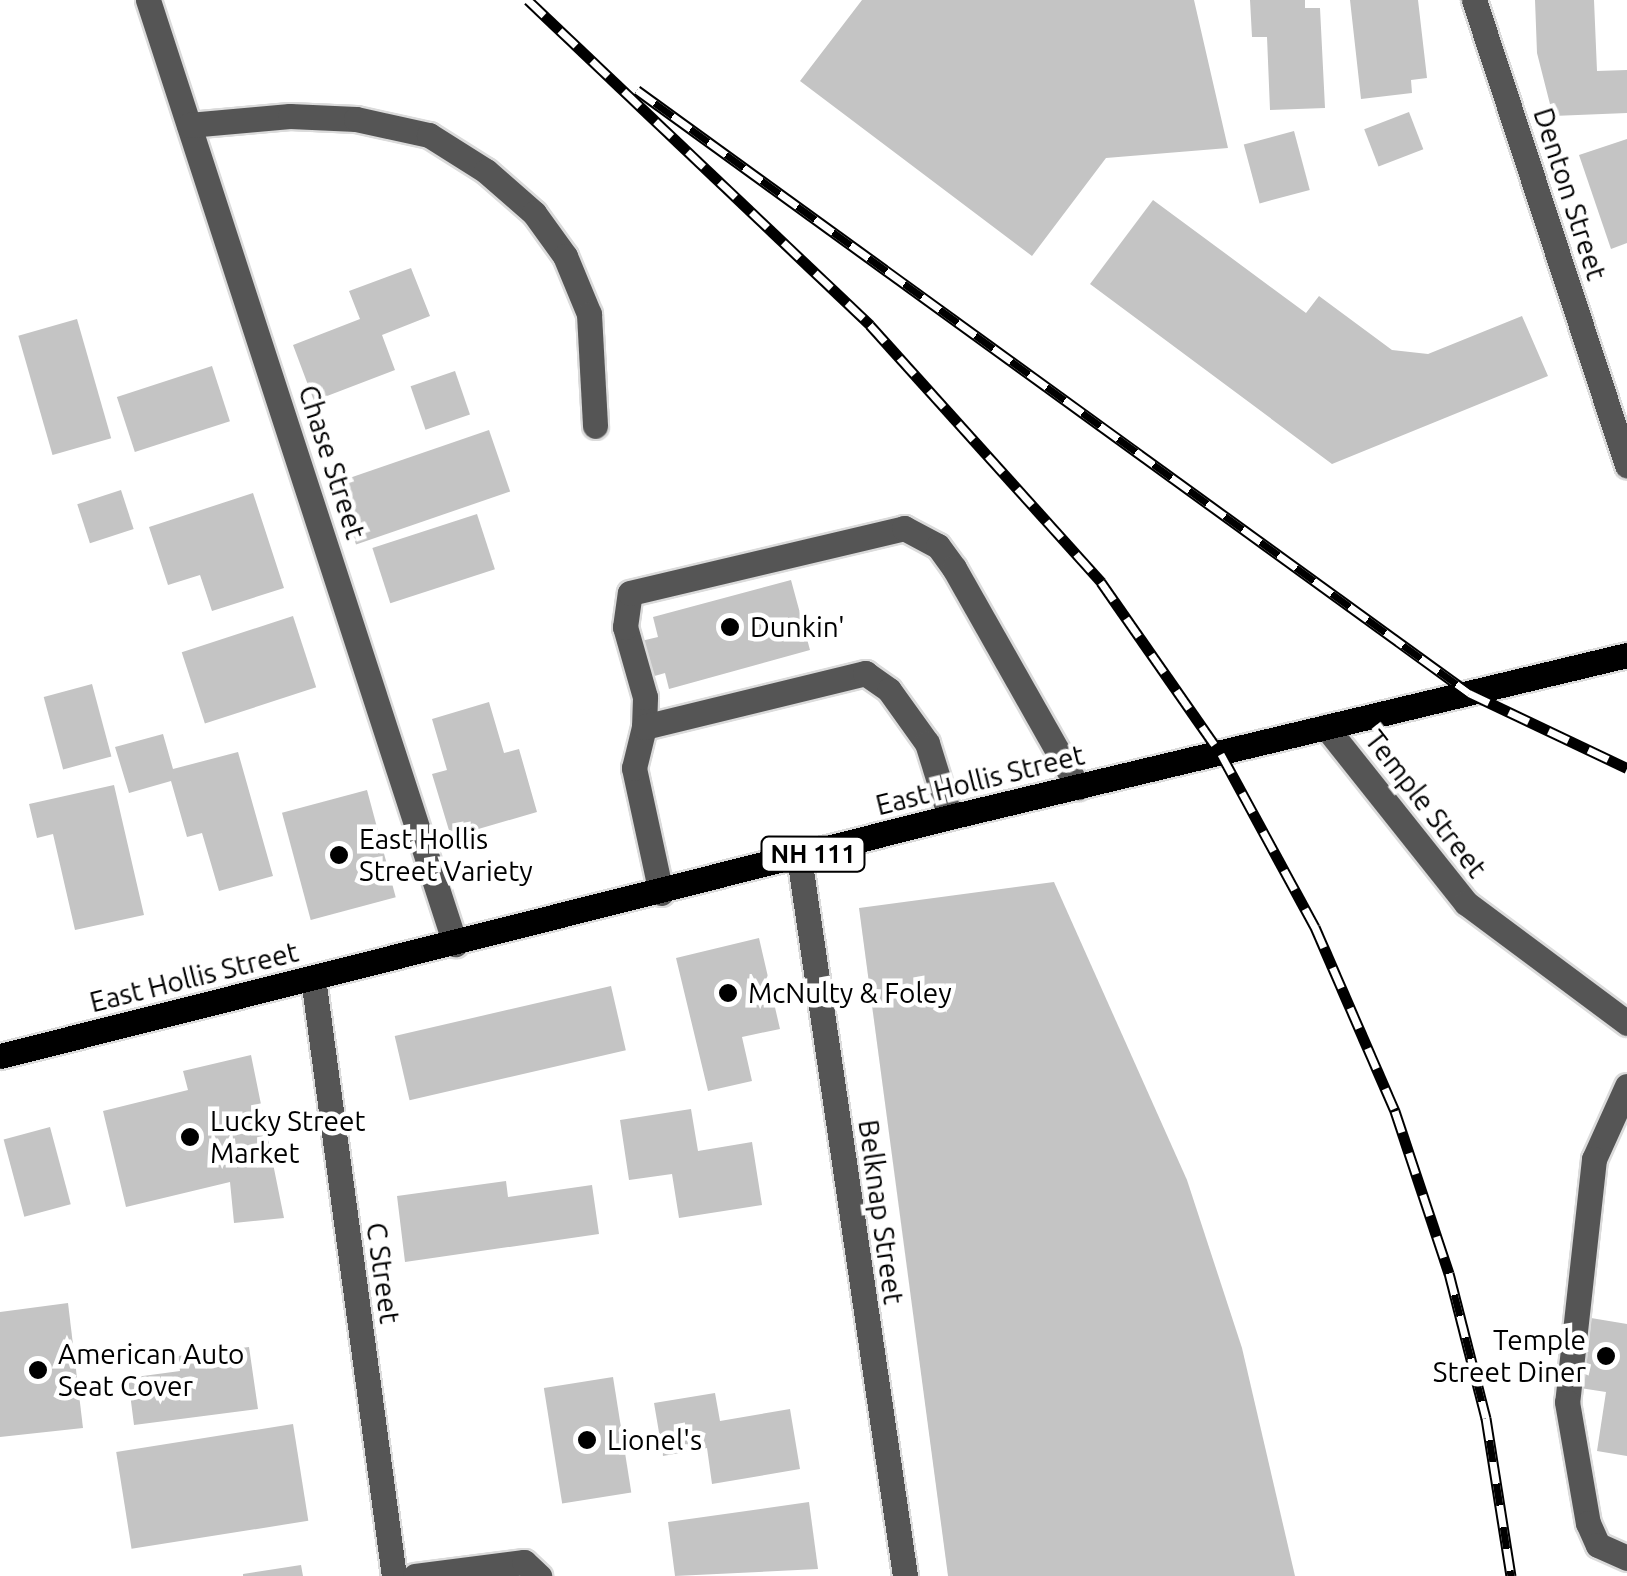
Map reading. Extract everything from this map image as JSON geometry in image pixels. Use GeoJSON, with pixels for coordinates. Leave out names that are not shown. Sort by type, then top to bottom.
{"type":"FeatureCollection","features":[{"type":"Feature","properties":{"kind":"main road","name":"East Hollis Street"},"geometry":{"type":"LineString","coordinates":[[0,1056],[950,817],[1627,655]]}},
{"type":"Feature","properties":{"kind":"street","name":"Chase Street"},"geometry":{"type":"LineString","coordinates":[[148,0],[455,944]]}},
{"type":"Feature","properties":{"kind":"street","name":"Denton Street"},"geometry":{"type":"LineString","coordinates":[[1474,0],[1627,465]]}},
{"type":"Feature","properties":{"kind":"street"},"geometry":{"type":"LineString","coordinates":[[189,125],[290,116],[356,118],[429,135],[486,171],[534,212],[565,256],[589,314],[594,426]]}},
{"type":"Feature","properties":{"kind":"street"},"geometry":{"type":"LineString","coordinates":[[662,892],[634,768],[644,727],[645,697],[625,627],[630,592],[904,528],[938,546],[954,568],[1078,787]]}},
{"type":"Feature","properties":{"kind":"street"},"geometry":{"type":"LineString","coordinates":[[644,727],[865,674],[889,690],[927,744],[950,817]]}},
{"type":"Feature","properties":{"kind":"street","name":"Temple Street"},"geometry":{"type":"LineString","coordinates":[[1326,727],[1466,903],[1627,1022]]}},
{"type":"Feature","properties":{"kind":"street","name":"Belknap Street"},"geometry":{"type":"LineString","coordinates":[[799,857],[904,1576]]}},
{"type":"Feature","properties":{"kind":"street","name":"C Street"},"geometry":{"type":"LineString","coordinates":[[313,978],[394,1576]]}},
{"type":"Feature","properties":{"kind":"street"},"geometry":{"type":"LineString","coordinates":[[1627,1086],[1594,1159],[1567,1402],[1588,1523],[1598,1544],[1627,1558]]}},
{"type":"Feature","properties":{"kind":"street"},"geometry":{"type":"LineString","coordinates":[[415,1576],[524,1562],[539,1576]]}},
{"type":"Feature","properties":{"kind":"building"},"geometry":{"type":"Polygon","coordinates":[[[862,0],[1194,0],[1228,148],[1106,158],[1032,256],[800,81],[862,0]]]}},
{"type":"Feature","properties":{"kind":"building"},"geometry":{"type":"Polygon","coordinates":[[[1250,0],[1305,0],[1305,8],[1320,8],[1325,108],[1270,110],[1267,37],[1252,37],[1250,0]]]}},
{"type":"Feature","properties":{"kind":"building"},"geometry":{"type":"Polygon","coordinates":[[[1350,0],[1418,0],[1427,78],[1411,80],[1412,93],[1361,99],[1350,0]]]}},
{"type":"Feature","properties":{"kind":"building"},"geometry":{"type":"Polygon","coordinates":[[[1535,0],[1594,0],[1597,71],[1627,70],[1627,113],[1553,116],[1537,53],[1535,0]]]}},
{"type":"Feature","properties":{"kind":"building"},"geometry":{"type":"Polygon","coordinates":[[[1409,112],[1423,149],[1379,167],[1364,129],[1409,112]]]}},
{"type":"Feature","properties":{"kind":"building"},"geometry":{"type":"Polygon","coordinates":[[[1294,131],[1310,190],[1260,203],[1244,144],[1294,131]]]}},
{"type":"Feature","properties":{"kind":"building"},"geometry":{"type":"Polygon","coordinates":[[[1627,139],[1627,243],[1611,249],[1579,155],[1627,139]]]}},
{"type":"Feature","properties":{"kind":"building"},"geometry":{"type":"Polygon","coordinates":[[[1153,200],[1306,313],[1319,296],[1392,350],[1428,354],[1522,316],[1548,376],[1332,464],[1090,284],[1153,200]]]}},
{"type":"Feature","properties":{"kind":"building"},"geometry":{"type":"Polygon","coordinates":[[[411,268],[430,316],[382,335],[395,370],[314,401],[293,345],[360,319],[349,291],[411,268]]]}},
{"type":"Feature","properties":{"kind":"building"},"geometry":{"type":"Polygon","coordinates":[[[77,319],[111,438],[53,455],[18,336],[77,319]]]}},
{"type":"Feature","properties":{"kind":"building"},"geometry":{"type":"Polygon","coordinates":[[[212,366],[230,421],[135,452],[117,397],[212,366]]]}},
{"type":"Feature","properties":{"kind":"building"},"geometry":{"type":"Polygon","coordinates":[[[455,371],[470,414],[426,430],[411,386],[455,371]]]}},
{"type":"Feature","properties":{"kind":"building"},"geometry":{"type":"Polygon","coordinates":[[[489,430],[510,491],[356,545],[335,483],[489,430]]]}},
{"type":"Feature","properties":{"kind":"building"},"geometry":{"type":"Polygon","coordinates":[[[121,490],[134,529],[90,543],[77,504],[121,490]]]}},
{"type":"Feature","properties":{"kind":"building"},"geometry":{"type":"Polygon","coordinates":[[[253,493],[284,588],[212,611],[200,575],[168,585],[149,527],[253,493]]]}},
{"type":"Feature","properties":{"kind":"building"},"geometry":{"type":"Polygon","coordinates":[[[477,514],[495,569],[390,603],[372,548],[477,514]]]}},
{"type":"Feature","properties":{"kind":"building","name":"Dunkin'"},"geometry":{"type":"Polygon","coordinates":[[[791,580],[810,650],[669,689],[665,673],[651,677],[641,641],[658,637],[653,617],[791,580]]]}},
{"type":"Feature","properties":{"kind":"building"},"geometry":{"type":"Polygon","coordinates":[[[293,616],[316,687],[205,723],[182,652],[293,616]]]}},
{"type":"Feature","properties":{"kind":"building"},"geometry":{"type":"Polygon","coordinates":[[[92,684],[111,756],[63,769],[44,697],[92,684]]]}},
{"type":"Feature","properties":{"kind":"building"},"geometry":{"type":"Polygon","coordinates":[[[489,702],[504,753],[519,749],[537,812],[451,837],[432,774],[447,770],[432,719],[489,702]]]}},
{"type":"Feature","properties":{"kind":"building"},"geometry":{"type":"Polygon","coordinates":[[[163,734],[173,769],[238,752],[273,876],[219,891],[202,833],[187,837],[171,781],[129,793],[115,747],[163,734]]]}},
{"type":"Feature","properties":{"kind":"building"},"geometry":{"type":"Polygon","coordinates":[[[114,785],[144,915],[75,930],[53,834],[37,838],[29,804],[114,785]]]}},
{"type":"Feature","properties":{"kind":"building","name":"East Hollis Street Variety"},"geometry":{"type":"Polygon","coordinates":[[[367,790],[396,897],[311,920],[282,813],[367,790]]]}},
{"type":"Feature","properties":{"kind":"building"},"geometry":{"type":"Polygon","coordinates":[[[1054,882],[1187,1180],[1242,1348],[1295,1576],[948,1576],[859,908],[1054,882]]]}},
{"type":"Feature","properties":{"kind":"building","name":"McNulty & Foley"},"geometry":{"type":"Polygon","coordinates":[[[759,938],[780,1029],[742,1037],[752,1081],[708,1091],[676,958],[759,938]]]}},
{"type":"Feature","properties":{"kind":"building"},"geometry":{"type":"Polygon","coordinates":[[[611,986],[626,1050],[410,1100],[395,1036],[611,986]]]}},
{"type":"Feature","properties":{"kind":"building","name":"Lucky Street Market"},"geometry":{"type":"Polygon","coordinates":[[[251,1055],[284,1218],[234,1223],[230,1182],[126,1207],[103,1111],[188,1090],[183,1071],[251,1055]]]}},
{"type":"Feature","properties":{"kind":"building"},"geometry":{"type":"Polygon","coordinates":[[[691,1109],[698,1151],[752,1142],[762,1205],[679,1218],[672,1174],[629,1180],[620,1120],[691,1109]]]}},
{"type":"Feature","properties":{"kind":"building"},"geometry":{"type":"Polygon","coordinates":[[[50,1127],[71,1204],[24,1217],[4,1139],[50,1127]]]}},
{"type":"Feature","properties":{"kind":"building"},"geometry":{"type":"Polygon","coordinates":[[[506,1181],[508,1197],[592,1185],[599,1234],[405,1262],[397,1196],[506,1181]]]}},
{"type":"Feature","properties":{"kind":"building","name":"American Auto Seat Cover"},"geometry":{"type":"Polygon","coordinates":[[[68,1303],[83,1428],[0,1437],[0,1312],[68,1303]]]}},
{"type":"Feature","properties":{"kind":"building","name":"Temple Street Diner"},"geometry":{"type":"Polygon","coordinates":[[[1591,1318],[1627,1324],[1627,1456],[1597,1451],[1606,1392],[1580,1388],[1591,1318]]]}},
{"type":"Feature","properties":{"kind":"building"},"geometry":{"type":"Polygon","coordinates":[[[249,1347],[258,1409],[134,1425],[128,1378],[180,1371],[178,1356],[249,1347]]]}},
{"type":"Feature","properties":{"kind":"building","name":"Lionel's"},"geometry":{"type":"Polygon","coordinates":[[[613,1377],[631,1493],[562,1504],[544,1388],[613,1377]]]}},
{"type":"Feature","properties":{"kind":"building"},"geometry":{"type":"Polygon","coordinates":[[[715,1393],[720,1421],[790,1409],[800,1469],[712,1484],[707,1448],[663,1456],[654,1403],[715,1393]]]}},
{"type":"Feature","properties":{"kind":"building"},"geometry":{"type":"Polygon","coordinates":[[[293,1424],[308,1521],[132,1549],[116,1452],[293,1424]]]}},
{"type":"Feature","properties":{"kind":"building"},"geometry":{"type":"Polygon","coordinates":[[[809,1502],[818,1569],[675,1576],[668,1522],[809,1502]]]}},
{"type":"Feature","properties":{"kind":"building"},"geometry":{"type":"Polygon","coordinates":[[[301,1565],[303,1576],[243,1576],[243,1574],[301,1565]]]}},
{"type":"Feature","properties":{"kind":"railway"},"geometry":{"type":"LineString","coordinates":[[528,0],[870,325],[1101,582],[1221,754],[1315,927],[1395,1111],[1449,1273],[1486,1418],[1511,1576]]}},
{"type":"Feature","properties":{"kind":"railway"},"geometry":{"type":"LineString","coordinates":[[637,90],[1469,693],[1627,768]]}},
{"type":"Feature","properties":{"kind":"place","name":"Dunkin'"},"geometry":{"type":"Point","coordinates":[730,627]}},
{"type":"Feature","properties":{"kind":"place","name":"East Hollis Street Variety"},"geometry":{"type":"Point","coordinates":[339,855]}},
{"type":"Feature","properties":{"kind":"place","name":"McNulty & Foley"},"geometry":{"type":"Point","coordinates":[728,993]}},
{"type":"Feature","properties":{"kind":"place","name":"Lucky Street Market"},"geometry":{"type":"Point","coordinates":[190,1137]}},
{"type":"Feature","properties":{"kind":"place","name":"Temple Street Diner"},"geometry":{"type":"Point","coordinates":[1606,1356]}},
{"type":"Feature","properties":{"kind":"place","name":"American Auto Seat Cover"},"geometry":{"type":"Point","coordinates":[38,1370]}},
{"type":"Feature","properties":{"kind":"place","name":"Lionel's"},"geometry":{"type":"Point","coordinates":[587,1440]}}]}
